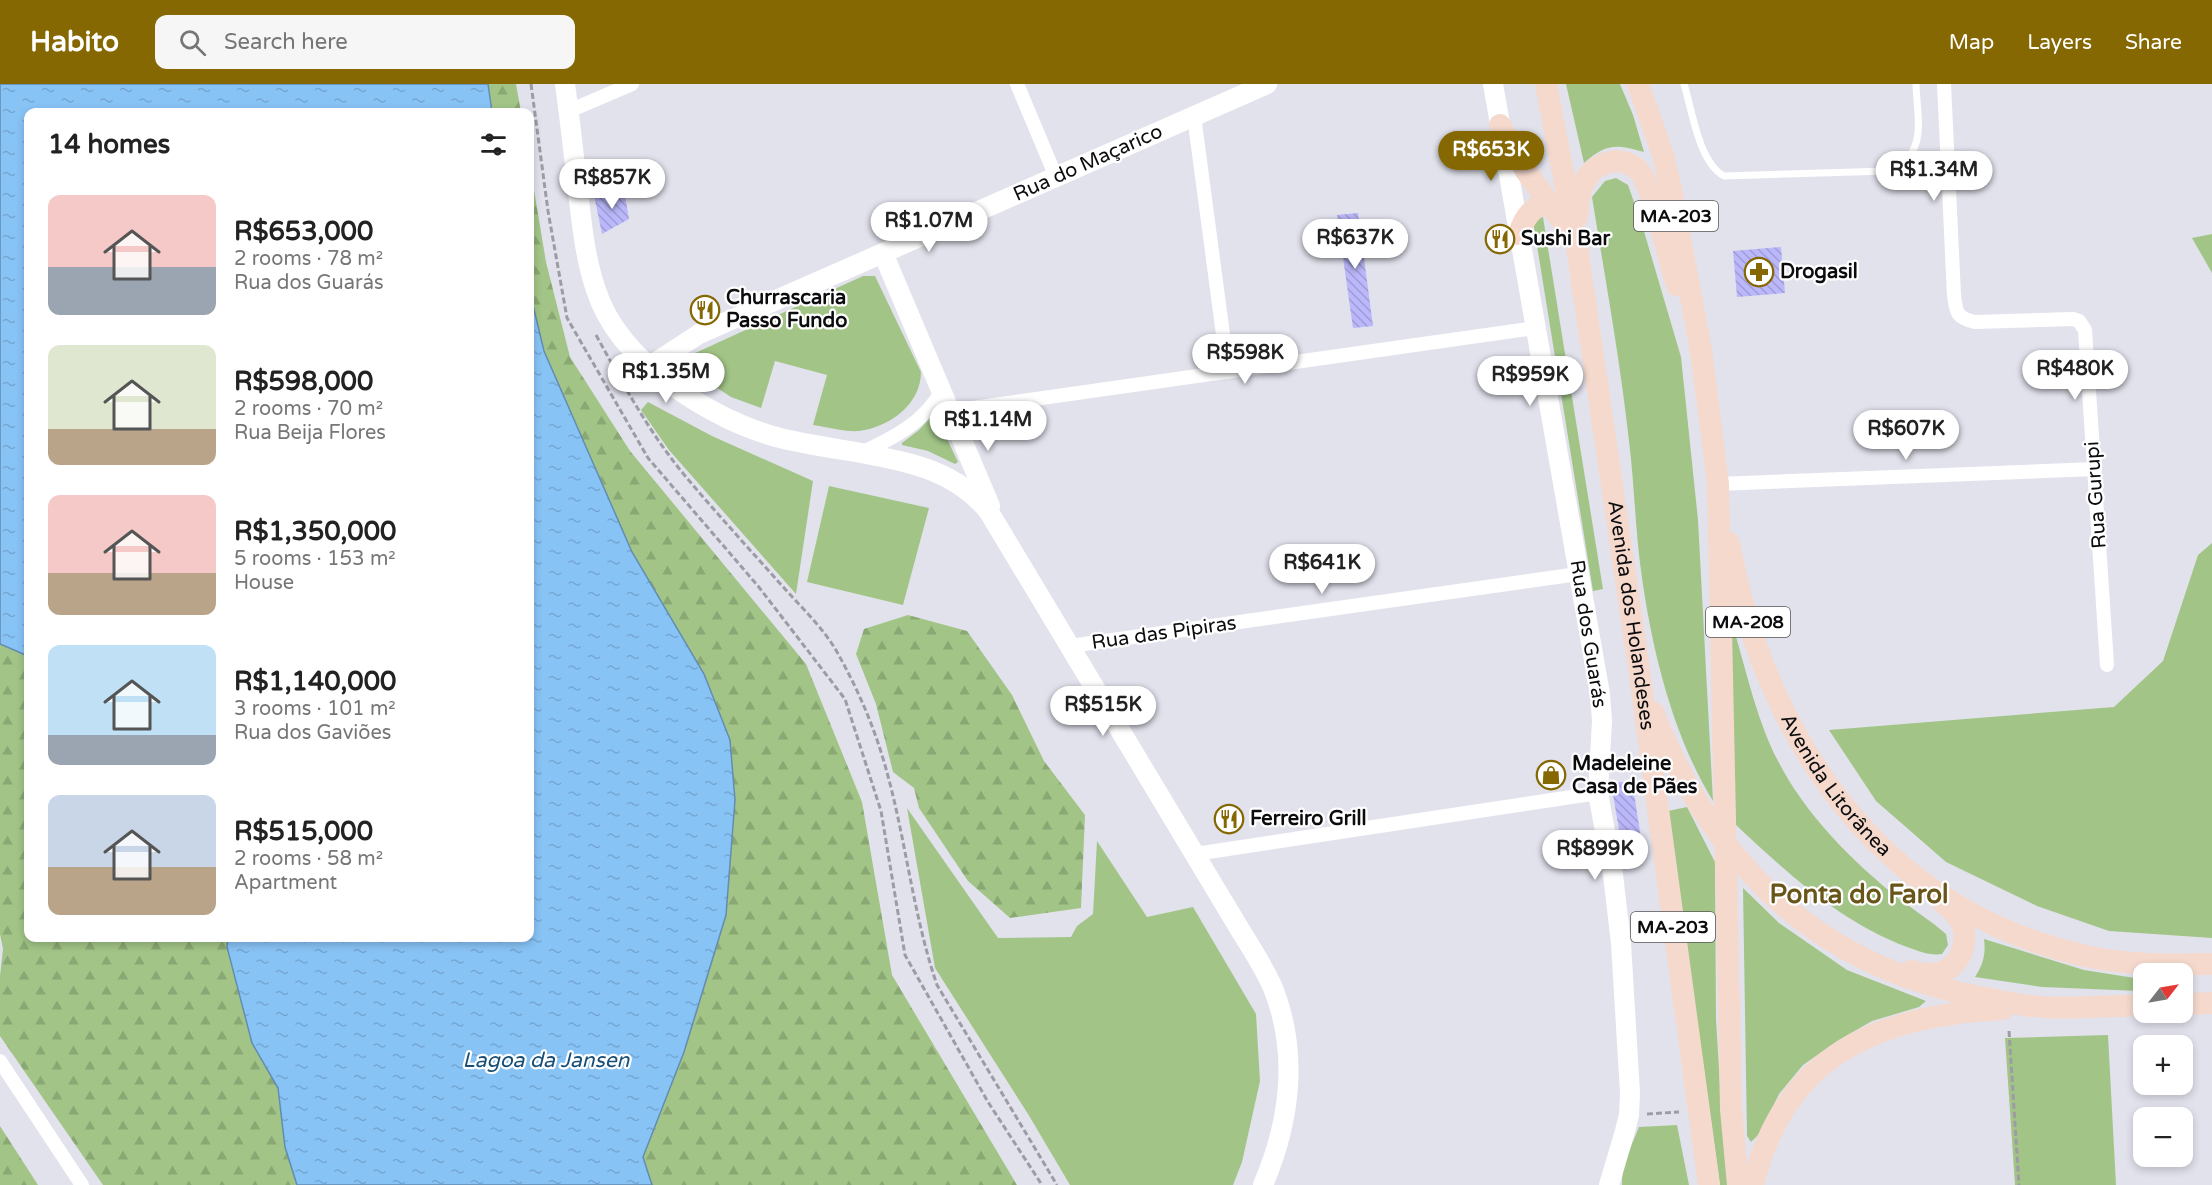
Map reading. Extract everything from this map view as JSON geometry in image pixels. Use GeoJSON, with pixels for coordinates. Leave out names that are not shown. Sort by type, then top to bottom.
{"type":"FeatureCollection","features":[{"type":"Feature","properties":{"kind":"main road","name":"Avenida dos Holandeses"},"geometry":{"type":"LineString","coordinates":[[1546,84],[1576,241],[1639,669],[1709,1185]]}},
{"type":"Feature","properties":{"kind":"main road","name":"MA-203"},"geometry":{"type":"LineString","coordinates":[[1638,84],[1663,154],[1671,189],[1701,351],[1718,484],[1731,1109],[1738,1185]]}},
{"type":"Feature","properties":{"kind":"main road"},"geometry":{"type":"LineString","coordinates":[[1500,125],[1526,171],[1576,241]]}},
{"type":"Feature","properties":{"kind":"main road"},"geometry":{"type":"LineString","coordinates":[[1576,241],[1580,194],[1587,177],[1598,167],[1613,162],[1625,162],[1635,167],[1647,186],[1671,268],[1701,351]]}},
{"type":"Feature","properties":{"kind":"main road"},"geometry":{"type":"LineString","coordinates":[[1519,234],[1522,224],[1531,211],[1545,204],[1552,206]]}},
{"type":"Feature","properties":{"kind":"main road","name":"Avenida Litorânea"},"geometry":{"type":"LineString","coordinates":[[1718,484],[1741,597],[1769,682],[1809,758],[1851,816],[1879,845],[1918,879],[1956,904],[2008,930],[2056,948],[2091,957],[2141,964],[2212,964]]}},
{"type":"Feature","properties":{"kind":"main road"},"geometry":{"type":"LineString","coordinates":[[1639,669],[1650,704],[1679,772],[1703,812],[1730,850],[1789,910],[1828,939],[1869,961],[1928,985],[1997,1000],[2044,1007]]}},
{"type":"Feature","properties":{"kind":"main road"},"geometry":{"type":"LineString","coordinates":[[1851,816],[1900,869],[1952,910],[1959,918],[1964,931],[1960,956],[1949,969],[1941,972],[1927,974],[1869,961]]}},
{"type":"Feature","properties":{"kind":"main road"},"geometry":{"type":"LineString","coordinates":[[2193,1004],[2212,1003]]}},
{"type":"Feature","properties":{"kind":"main road"},"geometry":{"type":"LineString","coordinates":[[1753,1185],[1766,1140],[1791,1096],[1809,1075],[1840,1051],[1870,1036],[1923,1018],[1981,1011],[2133,1005]]}},
{"type":"Feature","properties":{"kind":"street"},"geometry":{"type":"LineString","coordinates":[[566,84],[584,241],[596,293],[606,314],[620,333],[650,366],[677,389],[728,419],[781,438],[904,462],[948,477],[973,494],[989,512],[1266,973],[1279,1003],[1285,1026],[1289,1071],[1286,1114],[1263,1185]]}},
{"type":"Feature","properties":{"kind":"street"},"geometry":{"type":"LineString","coordinates":[[569,111],[632,84]]}},
{"type":"Feature","properties":{"kind":"street"},"geometry":{"type":"LineString","coordinates":[[1017,84],[1056,177]]}},
{"type":"Feature","properties":{"kind":"street","name":"Rua do Maçarico"},"geometry":{"type":"LineString","coordinates":[[650,366],[699,334],[1267,84]]}},
{"type":"Feature","properties":{"kind":"street","name":"Rua dos Guarás"},"geometry":{"type":"LineString","coordinates":[[1493,84],[1600,693],[1602,721],[1598,793],[1613,875],[1621,943],[1629,1081],[1629,1115],[1609,1185]]}},
{"type":"Feature","properties":{"kind":"street","name":"Rua Gurupi"},"geometry":{"type":"LineString","coordinates":[[1944,84],[1954,295],[1958,314],[1964,320],[1975,322],[2073,319],[2082,324],[2085,330],[2107,665]]}},
{"type":"Feature","properties":{"kind":"street"},"geometry":{"type":"LineString","coordinates":[[1194,116],[1228,372]]}},
{"type":"Feature","properties":{"kind":"street"},"geometry":{"type":"LineString","coordinates":[[883,253],[999,528]]}},
{"type":"Feature","properties":{"kind":"street"},"geometry":{"type":"LineString","coordinates":[[951,411],[1535,328]]}},
{"type":"Feature","properties":{"kind":"street"},"geometry":{"type":"LineString","coordinates":[[861,453],[898,435],[914,424],[928,411],[942,390]]}},
{"type":"Feature","properties":{"kind":"street"},"geometry":{"type":"LineString","coordinates":[[1718,484],[2095,469]]}},
{"type":"Feature","properties":{"kind":"street","name":"Rua das Pipiras"},"geometry":{"type":"LineString","coordinates":[[1070,646],[1578,574]]}},
{"type":"Feature","properties":{"kind":"street"},"geometry":{"type":"LineString","coordinates":[[1195,854],[1598,793]]}},
{"type":"Feature","properties":{"kind":"street"},"geometry":{"type":"LineString","coordinates":[[0,1061],[82,1185]]}},
{"type":"Feature","properties":{"kind":"street"},"geometry":{"type":"LineString","coordinates":[[1597,1185],[1616,1159]]}},
{"type":"Feature","properties":{"kind":"lane"},"geometry":{"type":"LineString","coordinates":[[1684,84],[1706,158],[1716,171],[1724,176],[1888,171],[1897,167],[1906,160],[1918,141],[1916,84]]}},
{"type":"Feature","properties":{"kind":"path"},"geometry":{"type":"LineString","coordinates":[[531,84],[548,211],[567,318],[648,458],[758,586],[845,699],[881,811],[905,955],[988,1102],[1042,1185]]}},
{"type":"Feature","properties":{"kind":"path"},"geometry":{"type":"LineString","coordinates":[[595,334],[627,391],[663,447],[810,618],[840,658],[860,695],[881,751],[894,800],[927,954],[937,985],[1057,1185]]}},
{"type":"Feature","properties":{"kind":"path"},"geometry":{"type":"LineString","coordinates":[[2009,1031],[2019,1185]]}},
{"type":"Feature","properties":{"kind":"path"},"geometry":{"type":"LineString","coordinates":[[1629,1115],[1681,1112]]}},
{"type":"Feature","properties":{"kind":"green space"},"geometry":{"type":"Polygon","coordinates":[[[488,84],[516,84],[520,108],[491,108],[488,84]]]}},
{"type":"Feature","properties":{"kind":"green space"},"geometry":{"type":"Polygon","coordinates":[[[1566,84],[1620,84],[1633,115],[1644,152],[1612,147],[1592,156],[1584,163],[1566,84]]]}},
{"type":"Feature","properties":{"kind":"green space"},"geometry":{"type":"Polygon","coordinates":[[[1616,178],[1628,185],[1681,357],[1698,520],[1713,801],[1685,746],[1674,717],[1656,655],[1644,593],[1625,410],[1592,197],[1605,181],[1616,178]]]}},
{"type":"Feature","properties":{"kind":"green space"},"geometry":{"type":"Polygon","coordinates":[[[534,190],[546,262],[570,357],[630,451],[806,664],[862,802],[892,975],[1017,1185],[652,1185],[643,1157],[684,1052],[704,674],[632,552],[544,351],[534,310],[534,190]]]}},
{"type":"Feature","properties":{"kind":"green space"},"geometry":{"type":"Polygon","coordinates":[[[1542,211],[1603,589],[1593,591],[1533,221],[1542,211]]]}},
{"type":"Feature","properties":{"kind":"green space"},"geometry":{"type":"Polygon","coordinates":[[[2212,234],[2212,273],[2192,238],[2212,234]]]}},
{"type":"Feature","properties":{"kind":"green space"},"geometry":{"type":"Polygon","coordinates":[[[863,276],[875,276],[921,372],[920,384],[910,404],[882,425],[859,431],[813,425],[827,375],[775,361],[761,408],[731,397],[690,370],[689,361],[693,354],[863,276]]]}},
{"type":"Feature","properties":{"kind":"green space"},"geometry":{"type":"Polygon","coordinates":[[[648,402],[712,436],[813,481],[796,594],[669,450],[641,410],[648,402]]]}},
{"type":"Feature","properties":{"kind":"green space"},"geometry":{"type":"Polygon","coordinates":[[[935,413],[958,462],[955,464],[928,451],[902,445],[935,413]]]}},
{"type":"Feature","properties":{"kind":"green space"},"geometry":{"type":"Polygon","coordinates":[[[829,486],[929,508],[903,605],[807,582],[829,486]]]}},
{"type":"Feature","properties":{"kind":"green space"},"geometry":{"type":"Polygon","coordinates":[[[2212,543],[2212,938],[2109,931],[2037,906],[1946,862],[1876,801],[1829,730],[2114,707],[2163,661],[2198,555],[2212,543]]]}},
{"type":"Feature","properties":{"kind":"green space"},"geometry":{"type":"Polygon","coordinates":[[[908,615],[967,631],[1012,695],[1044,761],[1085,815],[1081,908],[1010,918],[968,881],[919,808],[914,788],[893,772],[876,704],[856,654],[864,629],[908,615]]]}},
{"type":"Feature","properties":{"kind":"green space"},"geometry":{"type":"Polygon","coordinates":[[[1734,630],[1764,730],[1789,781],[1816,818],[1847,852],[1898,898],[1946,934],[1948,945],[1942,954],[1929,954],[1911,949],[1859,924],[1815,894],[1735,824],[1729,631],[1734,630]]]}},
{"type":"Feature","properties":{"kind":"green space"},"geometry":{"type":"Polygon","coordinates":[[[0,644],[24,654],[24,942],[228,942],[252,1043],[278,1088],[285,1147],[297,1185],[103,1185],[0,1036],[0,976],[3,949],[0,934],[0,644]]]}},
{"type":"Feature","properties":{"kind":"green space"},"geometry":{"type":"Polygon","coordinates":[[[1687,807],[1715,862],[1716,1019],[1722,1120],[1729,1185],[1720,1185],[1668,811],[1687,807]]]}},
{"type":"Feature","properties":{"kind":"green space"},"geometry":{"type":"Polygon","coordinates":[[[907,808],[998,938],[1071,937],[1077,926],[1093,914],[1097,841],[1147,917],[1193,907],[1256,1014],[1260,1081],[1242,1162],[1233,1185],[1070,1185],[1028,1114],[935,968],[907,808]]]}},
{"type":"Feature","properties":{"kind":"green space"},"geometry":{"type":"Polygon","coordinates":[[[1743,888],[1779,923],[1847,970],[1926,1001],[1919,1007],[1872,1021],[1803,1065],[1779,1094],[1760,1133],[1751,1142],[1747,1136],[1743,888]]]}},
{"type":"Feature","properties":{"kind":"green space"},"geometry":{"type":"Polygon","coordinates":[[[1984,939],[2084,970],[2133,978],[2133,991],[2042,987],[1975,977],[1985,950],[1984,939]]]}},
{"type":"Feature","properties":{"kind":"green space"},"geometry":{"type":"Polygon","coordinates":[[[2108,1035],[2116,1185],[2015,1185],[2005,1038],[2108,1035]]]}},
{"type":"Feature","properties":{"kind":"green space"},"geometry":{"type":"Polygon","coordinates":[[[1677,1125],[1689,1185],[1622,1185],[1625,1163],[1639,1127],[1677,1125]]]}},
{"type":"Feature","properties":{"kind":"green space"},"geometry":{"type":"Polygon","coordinates":[[[0,1126],[38,1185],[0,1185],[0,1126]]]}},
{"type":"Feature","properties":{"kind":"water"},"geometry":{"type":"Polygon","coordinates":[[[0,84],[488,84],[491,108],[24,108],[24,654],[0,644],[0,84]]]}},
{"type":"Feature","properties":{"kind":"water","name":"Lagoa da Jansen"},"geometry":{"type":"Polygon","coordinates":[[[534,310],[544,351],[632,552],[704,674],[730,740],[735,800],[726,915],[684,1052],[643,1157],[652,1185],[297,1185],[285,1147],[278,1088],[252,1043],[228,942],[534,942],[534,310]]]}},
{"type":"Feature","properties":{"kind":"building"},"geometry":{"type":"Polygon","coordinates":[[[624,190],[629,219],[602,234],[594,195],[624,190]]]}},
{"type":"Feature","properties":{"kind":"building"},"geometry":{"type":"Polygon","coordinates":[[[1358,213],[1373,326],[1353,328],[1337,215],[1358,213]]]}},
{"type":"Feature","properties":{"kind":"building","name":"Drogasil"},"geometry":{"type":"Polygon","coordinates":[[[1781,247],[1785,293],[1737,297],[1733,251],[1781,247]]]}},
{"type":"Feature","properties":{"kind":"building"},"geometry":{"type":"Polygon","coordinates":[[[1632,781],[1641,838],[1621,841],[1611,783],[1632,781]]]}},
{"type":"Feature","properties":{"kind":"place","name":"Sushi Bar"},"geometry":{"type":"Point","coordinates":[1500,239]}},
{"type":"Feature","properties":{"kind":"place","name":"Drogasil"},"geometry":{"type":"Point","coordinates":[1759,272]}},
{"type":"Feature","properties":{"kind":"place","name":"Churrascaria Passo Fundo"},"geometry":{"type":"Point","coordinates":[705,310]}},
{"type":"Feature","properties":{"kind":"place","name":"Madeleine Casa de Pães"},"geometry":{"type":"Point","coordinates":[1551,775]}},
{"type":"Feature","properties":{"kind":"place","name":"Ferreiro Grill"},"geometry":{"type":"Point","coordinates":[1229,819]}},
{"type":"Feature","properties":{"kind":"district","name":"Ponta do Farol"},"geometry":{"type":"Point","coordinates":[1859,894]}}]}
